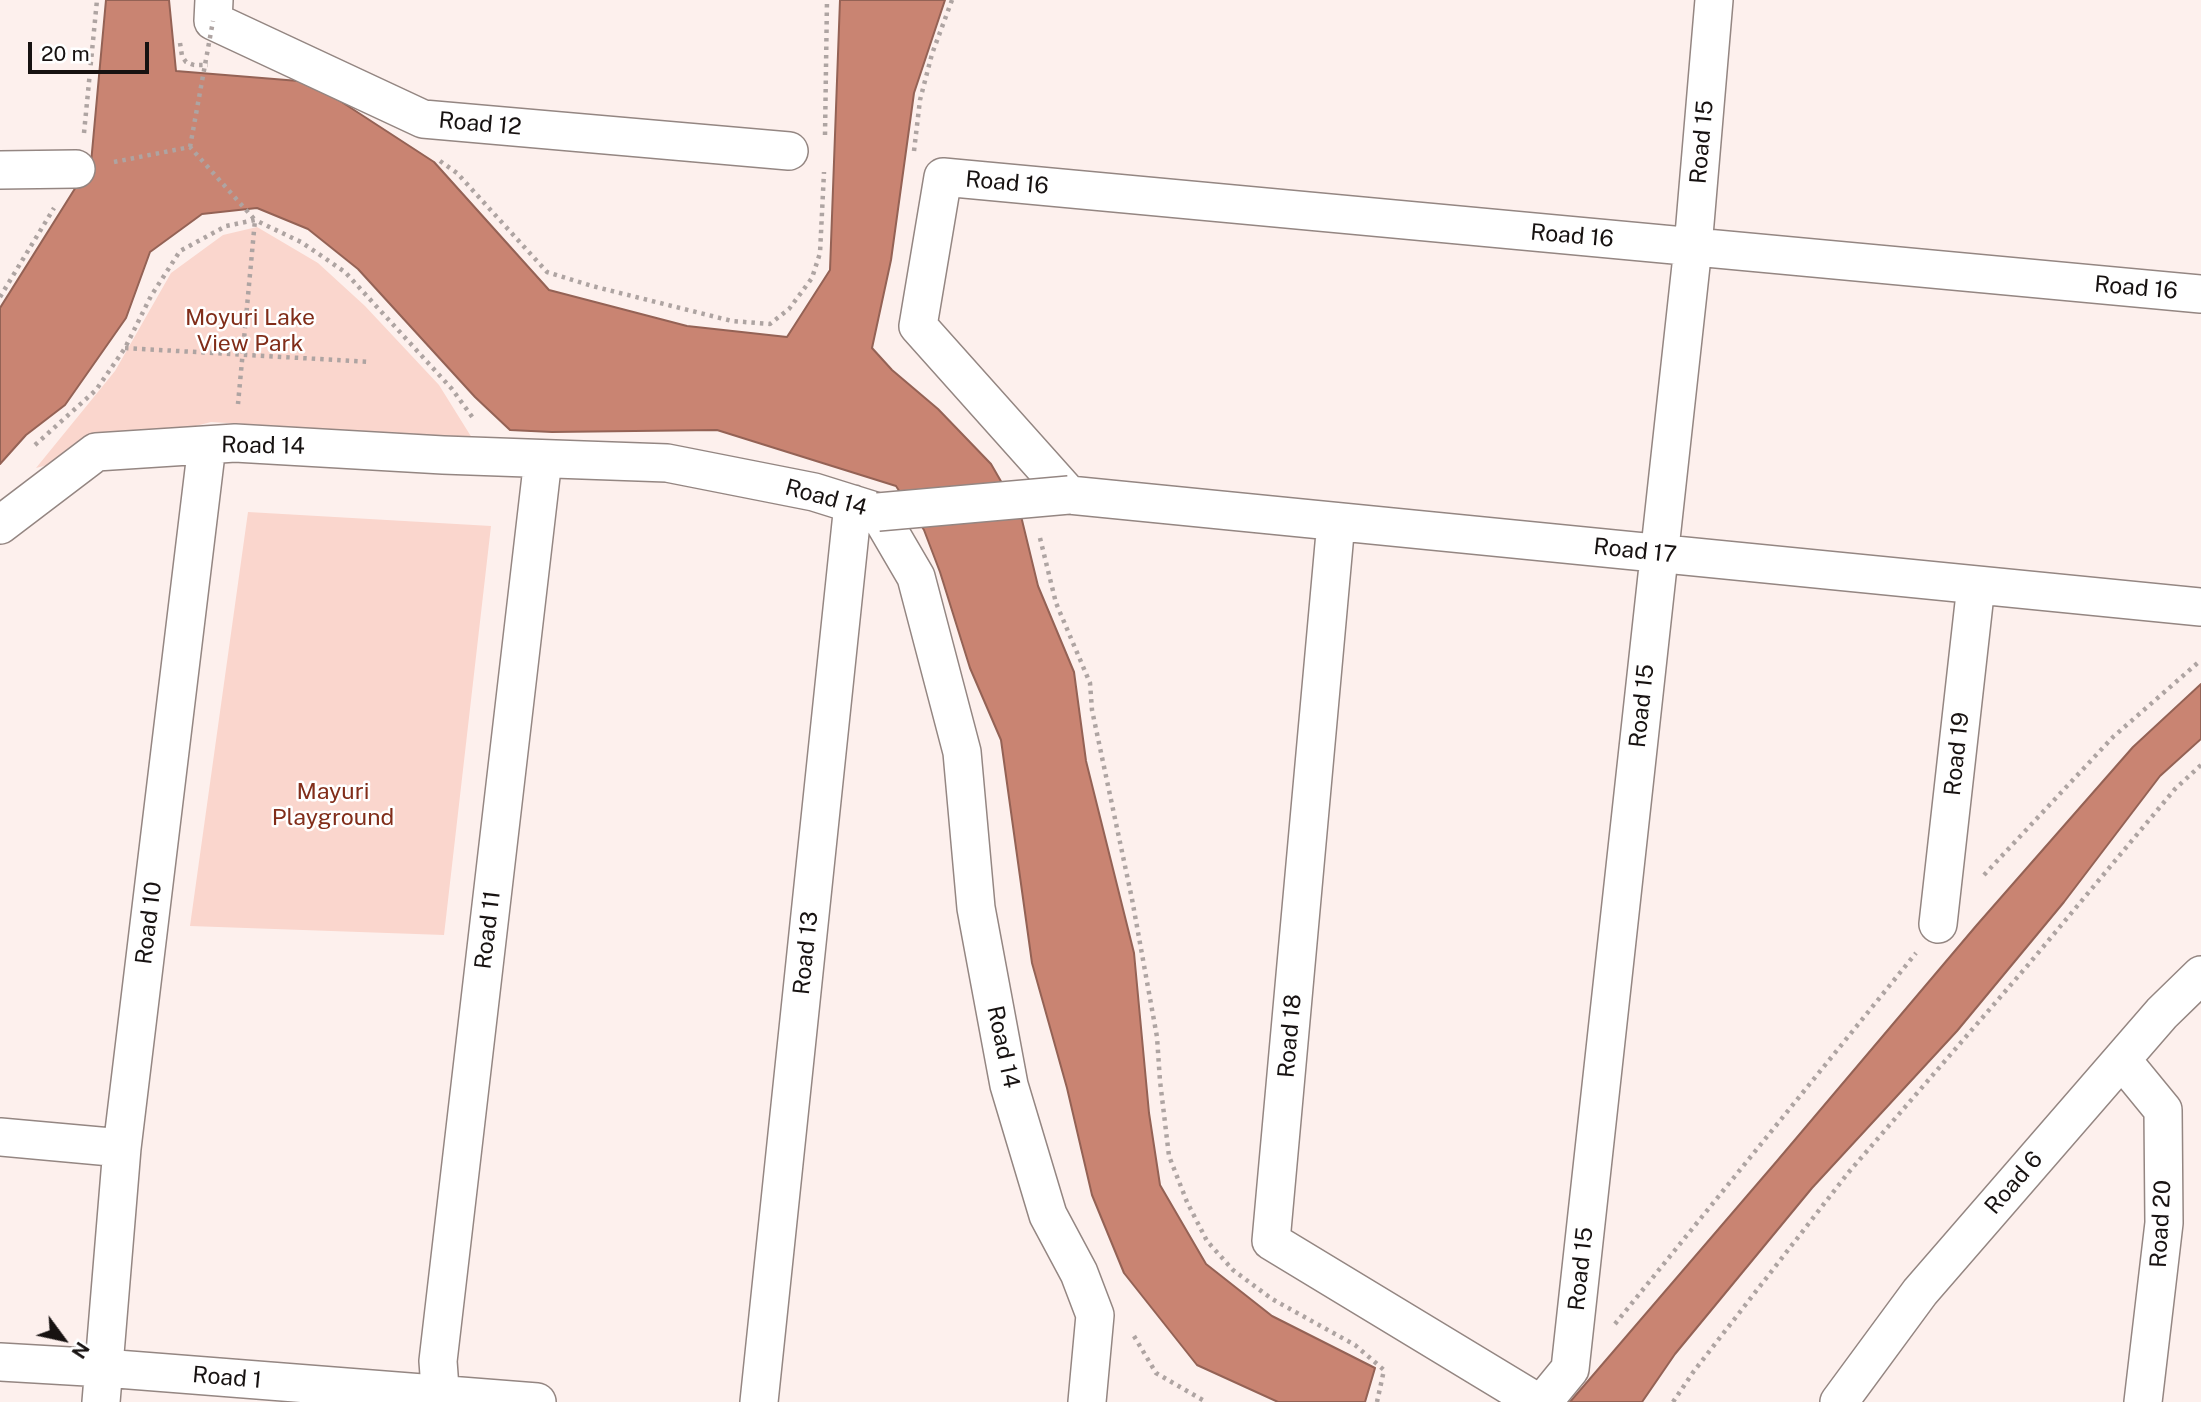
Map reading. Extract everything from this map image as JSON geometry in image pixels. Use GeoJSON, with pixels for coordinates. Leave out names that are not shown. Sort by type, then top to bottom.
{"type":"FeatureCollection","features":[{"type":"Feature","properties":{"kind":"street","name":"Road 15"},"geometry":{"type":"LineString","coordinates":[[1543,1402],[1570,1369],[1693,247],[1714,0]]}},
{"type":"Feature","properties":{"kind":"street","name":"Road 12"},"geometry":{"type":"LineString","coordinates":[[202,18],[423,118],[789,151]]}},
{"type":"Feature","properties":{"kind":"street"},"geometry":{"type":"LineString","coordinates":[[0,170],[76,169]]}},
{"type":"Feature","properties":{"kind":"street","name":"Road 16"},"geometry":{"type":"LineString","coordinates":[[927,170],[1693,247],[2201,294]]}},
{"type":"Feature","properties":{"kind":"street"},"geometry":{"type":"LineString","coordinates":[[927,170],[918,326],[1069,495]]}},
{"type":"Feature","properties":{"kind":"street","name":"Road 14"},"geometry":{"type":"LineString","coordinates":[[0,525],[96,452],[221,444],[667,463],[814,492],[865,508],[916,577],[962,752],[976,908],[1009,1085],[1048,1214],[1079,1273],[1095,1315],[1087,1402]]}},
{"type":"Feature","properties":{"kind":"street","name":"Road 10"},"geometry":{"type":"LineString","coordinates":[[102,1385],[122,1148],[221,444]]}},
{"type":"Feature","properties":{"kind":"street","name":"Road 11"},"geometry":{"type":"LineString","coordinates":[[441,1399],[438,1361],[543,458]]}},
{"type":"Feature","properties":{"kind":"street","name":"Road 17"},"geometry":{"type":"LineString","coordinates":[[865,508],[1069,495],[2201,607]]}},
{"type":"Feature","properties":{"kind":"street","name":"Road 13"},"geometry":{"type":"LineString","coordinates":[[759,1402],[865,508]]}},
{"type":"Feature","properties":{"kind":"street","name":"Road 18"},"geometry":{"type":"LineString","coordinates":[[1336,522],[1271,1241],[1537,1402]]}},
{"type":"Feature","properties":{"kind":"street","name":"Road 19"},"geometry":{"type":"LineString","coordinates":[[1938,924],[1976,585]]}},
{"type":"Feature","properties":{"kind":"street","name":"Road 6"},"geometry":{"type":"LineString","coordinates":[[1839,1402],[1920,1292],[2162,1013],[2201,975]]}},
{"type":"Feature","properties":{"kind":"street","name":"Road 20"},"geometry":{"type":"LineString","coordinates":[[2122,1060],[2163,1110],[2164,1223],[2143,1402]]}},
{"type":"Feature","properties":{"kind":"street"},"geometry":{"type":"LineString","coordinates":[[0,1137],[122,1148]]}},
{"type":"Feature","properties":{"kind":"street","name":"Road 1"},"geometry":{"type":"LineString","coordinates":[[0,1362],[102,1385],[537,1402]]}},
{"type":"Feature","properties":{"kind":"path"},"geometry":{"type":"LineString","coordinates":[[825,139],[827,0]]}},
{"type":"Feature","properties":{"kind":"path"},"geometry":{"type":"LineString","coordinates":[[927,170],[920,100],[932,54],[952,0]]}},
{"type":"Feature","properties":{"kind":"path"},"geometry":{"type":"LineString","coordinates":[[202,18],[182,56],[186,62],[194,65],[219,64]]}},
{"type":"Feature","properties":{"kind":"path"},"geometry":{"type":"LineString","coordinates":[[202,18],[190,147],[255,220],[302,242],[345,272],[452,389],[478,426]]}},
{"type":"Feature","properties":{"kind":"path"},"geometry":{"type":"LineString","coordinates":[[76,169],[190,147]]}},
{"type":"Feature","properties":{"kind":"path"},"geometry":{"type":"LineString","coordinates":[[435,157],[457,173],[547,272],[732,321],[770,324],[789,309],[812,278],[820,253],[824,164]]}},
{"type":"Feature","properties":{"kind":"path"},"geometry":{"type":"LineString","coordinates":[[32,449],[96,390],[125,348],[151,296],[180,251],[226,226],[255,220]]}},
{"type":"Feature","properties":{"kind":"path"},"geometry":{"type":"LineString","coordinates":[[221,444],[255,220]]}},
{"type":"Feature","properties":{"kind":"path"},"geometry":{"type":"LineString","coordinates":[[125,348],[371,362]]}},
{"type":"Feature","properties":{"kind":"path"},"geometry":{"type":"LineString","coordinates":[[1038,531],[1056,603],[1090,683],[1092,710],[1132,898],[1157,1037],[1170,1156],[1187,1202],[1207,1241],[1233,1270],[1272,1299],[1355,1345],[1384,1370],[1377,1402]]}},
{"type":"Feature","properties":{"kind":"path"},"geometry":{"type":"LineString","coordinates":[[1610,1330],[1876,1005],[1938,924],[2113,737],[2201,660]]}},
{"type":"Feature","properties":{"kind":"path"},"geometry":{"type":"LineString","coordinates":[[1673,1402],[1848,1173],[2028,965],[2175,789],[2201,765]]}},
{"type":"Feature","properties":{"kind":"path"},"geometry":{"type":"LineString","coordinates":[[1128,1325],[1156,1373],[1206,1402]]}},
{"type":"Feature","properties":{"kind":"green space","name":"Moyuri Lake View Park"},"geometry":{"type":"Polygon","coordinates":[[[257,227],[318,263],[365,306],[439,385],[472,438],[211,422],[36,468],[115,371],[171,273],[223,235],[257,227]]]}},
{"type":"Feature","properties":{"kind":"green space","name":"Mayuri Playground"},"geometry":{"type":"Polygon","coordinates":[[[248,512],[491,526],[444,935],[190,926],[248,512]]]}},
{"type":"Feature","properties":{"kind":"shaded area"},"geometry":{"type":"Polygon","coordinates":[[[106,0],[169,0],[176,71],[311,82],[434,162],[549,290],[687,326],[787,337],[830,270],[840,0],[945,0],[914,93],[891,260],[872,348],[892,370],[938,409],[991,464],[1021,516],[1038,586],[1074,672],[1086,761],[1134,953],[1149,1113],[1160,1185],[1206,1264],[1272,1316],[1375,1368],[1365,1402],[1278,1402],[1197,1365],[1124,1273],[1092,1195],[1067,1088],[1032,963],[1001,740],[970,668],[924,530],[896,486],[717,430],[510,430],[475,397],[358,269],[308,229],[257,208],[202,214],[150,252],[126,318],[65,405],[26,435],[0,464],[0,308],[91,163],[106,0]]]}},
{"type":"Feature","properties":{"kind":"shaded area"},"geometry":{"type":"Polygon","coordinates":[[[2201,684],[2201,739],[2160,776],[2064,902],[1957,1031],[1812,1188],[1675,1354],[1642,1402],[1570,1402],[1976,926],[2133,747],[2201,684]]]}}]}
